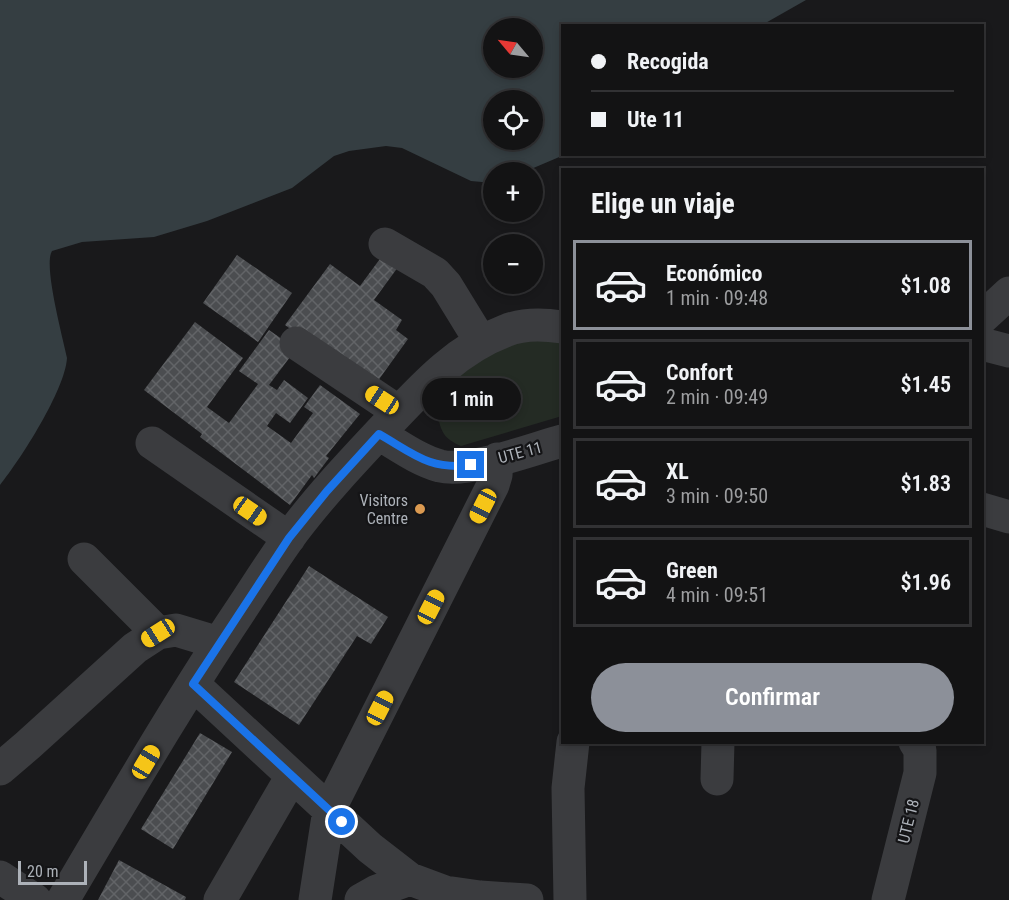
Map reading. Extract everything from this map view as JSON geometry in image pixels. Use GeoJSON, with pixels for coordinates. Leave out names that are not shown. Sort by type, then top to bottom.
{"type":"FeatureCollection","features":[{"type":"Feature","properties":{"kind":"street"},"geometry":{"type":"LineString","coordinates":[[385,244],[435,273],[446,285],[481,342]]}},
{"type":"Feature","properties":{"kind":"street"},"geometry":{"type":"LineString","coordinates":[[984,316],[1009,293]]}},
{"type":"Feature","properties":{"kind":"street"},"geometry":{"type":"LineString","coordinates":[[63,900],[219,643],[289,538],[327,491],[437,373],[460,354],[506,330],[526,325],[549,324],[561,327]]}},
{"type":"Feature","properties":{"kind":"street","name":"UTE 11"},"geometry":{"type":"LineString","coordinates":[[296,344],[389,423],[424,461],[442,466],[471,465],[561,441]]}},
{"type":"Feature","properties":{"kind":"street"},"geometry":{"type":"LineString","coordinates":[[984,345],[1009,351]]}},
{"type":"Feature","properties":{"kind":"street"},"geometry":{"type":"LineString","coordinates":[[152,443],[289,538]]}},
{"type":"Feature","properties":{"kind":"street"},"geometry":{"type":"LineString","coordinates":[[315,900],[329,810],[493,485],[497,459]]}},
{"type":"Feature","properties":{"kind":"street"},"geometry":{"type":"LineString","coordinates":[[984,510],[1009,517]]}},
{"type":"Feature","properties":{"kind":"street"},"geometry":{"type":"LineString","coordinates":[[84,559],[158,633]]}},
{"type":"Feature","properties":{"kind":"street"},"geometry":{"type":"LineString","coordinates":[[0,768],[135,648],[158,633],[176,630],[219,643]]}},
{"type":"Feature","properties":{"kind":"street"},"geometry":{"type":"LineString","coordinates":[[193,684],[370,848],[410,879],[445,892],[527,900]]}},
{"type":"Feature","properties":{"kind":"street"},"geometry":{"type":"LineString","coordinates":[[570,900],[568,788],[573,744]]}},
{"type":"Feature","properties":{"kind":"street"},"geometry":{"type":"LineString","coordinates":[[717,779],[718,744]]}},
{"type":"Feature","properties":{"kind":"street","name":"UTE 18"},"geometry":{"type":"LineString","coordinates":[[888,900],[920,773],[920,750],[916,744]]}},
{"type":"Feature","properties":{"kind":"street"},"geometry":{"type":"LineString","coordinates":[[220,900],[292,776]]}},
{"type":"Feature","properties":{"kind":"street"},"geometry":{"type":"LineString","coordinates":[[0,877],[35,900]]}},
{"type":"Feature","properties":{"kind":"street"},"geometry":{"type":"LineString","coordinates":[[361,900],[377,891],[410,879]]}},
{"type":"Feature","properties":{"kind":"shaded area"},"geometry":{"type":"Polygon","coordinates":[[[0,0],[806,0],[764,24],[561,24],[562,156],[543,164],[543,162],[483,162],[483,182],[471,181],[402,148],[386,146],[349,151],[334,156],[292,188],[207,221],[154,237],[82,242],[52,251],[50,271],[67,358],[59,388],[41,424],[0,485],[0,0]]]}},
{"type":"Feature","properties":{"kind":"shaded area"},"geometry":{"type":"Polygon","coordinates":[[[561,338],[561,416],[461,446],[451,441],[442,431],[437,410],[437,401],[444,388],[460,374],[501,348],[534,339],[561,338]]]}},
{"type":"Feature","properties":{"kind":"building"},"geometry":{"type":"Polygon","coordinates":[[[385,252],[401,263],[374,300],[402,320],[396,330],[408,339],[372,389],[285,325],[330,264],[360,286],[385,252]]]}},
{"type":"Feature","properties":{"kind":"building"},"geometry":{"type":"Polygon","coordinates":[[[237,255],[292,293],[258,342],[203,303],[237,255]]]}},
{"type":"Feature","properties":{"kind":"building"},"geometry":{"type":"Polygon","coordinates":[[[195,322],[243,358],[207,407],[229,423],[258,384],[239,371],[269,330],[296,349],[269,385],[277,390],[284,380],[308,398],[290,423],[276,413],[267,426],[291,443],[313,413],[304,407],[320,385],[360,414],[326,456],[329,458],[314,478],[312,475],[290,505],[200,437],[202,434],[144,390],[195,322]]]}},
{"type":"Feature","properties":{"kind":"building"},"geometry":{"type":"Polygon","coordinates":[[[309,566],[388,617],[371,644],[357,636],[299,725],[234,682],[309,566]]]}},
{"type":"Feature","properties":{"kind":"building"},"geometry":{"type":"Polygon","coordinates":[[[200,733],[232,752],[173,849],[141,829],[200,733]]]}},
{"type":"Feature","properties":{"kind":"building"},"geometry":{"type":"Polygon","coordinates":[[[119,860],[186,897],[185,900],[98,900],[119,860]]]}},
{"type":"Feature","properties":{"kind":"place","name":"Visitors Centre"},"geometry":{"type":"Point","coordinates":[420,509]}},
{"type":"Feature","properties":{"kind":"route"},"geometry":{"type":"LineString","coordinates":[[342,822],[193,684],[289,538],[310,510],[379,434],[424,461],[442,466],[471,465]]}}]}
